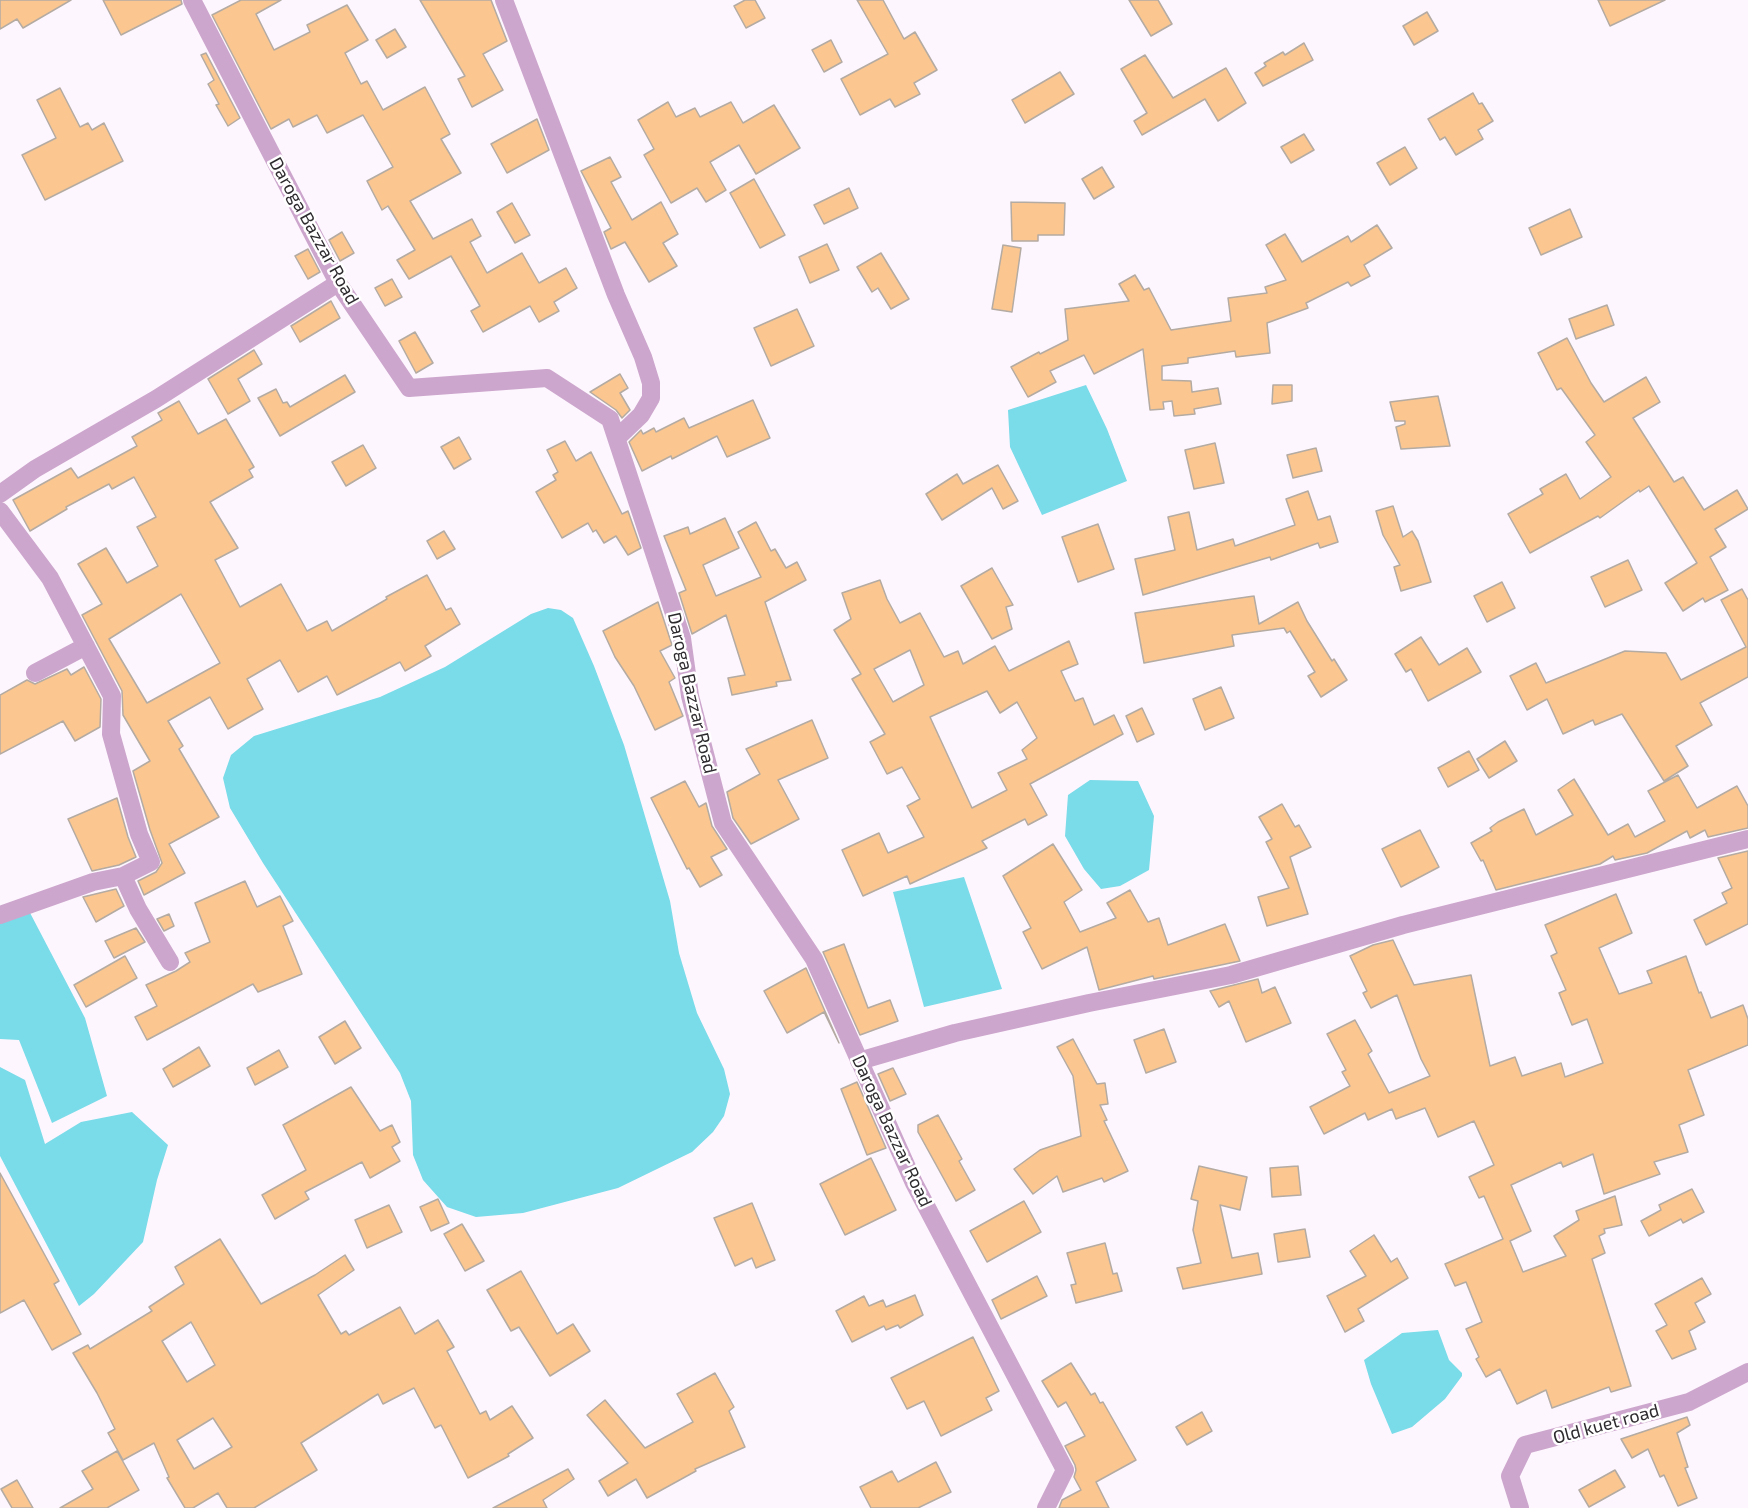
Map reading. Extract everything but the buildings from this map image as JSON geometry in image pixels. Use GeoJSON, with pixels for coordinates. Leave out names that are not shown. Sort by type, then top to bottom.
{"type":"FeatureCollection","features":[{"type":"Feature","properties":{"kind":"street","name":"Daroga Bazzar Road"},"geometry":{"type":"LineString","coordinates":[[192,0],[338,283],[409,388],[547,378],[610,419],[682,638],[690,696],[723,823],[814,959],[914,1183],[1065,1470],[1046,1508]]}},
{"type":"Feature","properties":{"kind":"street"},"geometry":{"type":"LineString","coordinates":[[504,0],[616,295],[643,357],[651,383],[651,398],[640,415],[617,438]]}},
{"type":"Feature","properties":{"kind":"street"},"geometry":{"type":"LineString","coordinates":[[0,494],[35,469],[156,399],[338,283]]}},
{"type":"Feature","properties":{"kind":"street"},"geometry":{"type":"LineString","coordinates":[[0,511],[50,578],[112,696],[111,734],[139,834],[151,862],[123,876],[93,882],[0,915]]}},
{"type":"Feature","properties":{"kind":"street"},"geometry":{"type":"LineString","coordinates":[[35,673],[86,646]]}},
{"type":"Feature","properties":{"kind":"street"},"geometry":{"type":"LineString","coordinates":[[860,1061],[956,1033],[1089,1003],[1231,975],[1402,925],[1748,839]]}},
{"type":"Feature","properties":{"kind":"street"},"geometry":{"type":"LineString","coordinates":[[123,876],[138,909],[170,962]]}},
{"type":"Feature","properties":{"kind":"street","name":"Old kuet road"},"geometry":{"type":"LineString","coordinates":[[1520,1508],[1510,1476],[1525,1445],[1689,1402],[1748,1372]]}},
{"type":"Feature","properties":{"kind":"water"},"geometry":{"type":"Polygon","coordinates":[[[1086,385],[1107,429],[1127,481],[1042,515],[1010,447],[1008,410],[1086,385]]]}},
{"type":"Feature","properties":{"kind":"water"},"geometry":{"type":"Polygon","coordinates":[[[548,608],[561,610],[573,618],[624,745],[670,901],[679,953],[697,1013],[724,1069],[730,1094],[724,1116],[713,1132],[692,1152],[618,1188],[523,1213],[476,1217],[447,1207],[423,1180],[413,1155],[411,1101],[400,1073],[263,863],[230,808],[223,778],[231,755],[254,736],[380,697],[445,667],[531,614],[548,608]]]}},
{"type":"Feature","properties":{"kind":"water"},"geometry":{"type":"Polygon","coordinates":[[[1090,780],[1138,781],[1154,816],[1149,870],[1120,886],[1101,889],[1084,869],[1065,836],[1068,795],[1090,780]]]}},
{"type":"Feature","properties":{"kind":"water"},"geometry":{"type":"Polygon","coordinates":[[[964,877],[1002,989],[924,1007],[893,892],[964,877]]]}},
{"type":"Feature","properties":{"kind":"water"},"geometry":{"type":"Polygon","coordinates":[[[28,909],[85,1018],[107,1096],[52,1123],[19,1040],[0,1039],[0,921],[28,909]]]}},
{"type":"Feature","properties":{"kind":"water"},"geometry":{"type":"Polygon","coordinates":[[[0,1067],[25,1080],[45,1144],[81,1122],[132,1112],[168,1145],[157,1180],[143,1242],[94,1294],[79,1306],[0,1156],[0,1067]]]}},
{"type":"Feature","properties":{"kind":"water"},"geometry":{"type":"Polygon","coordinates":[[[1438,1330],[1449,1360],[1462,1373],[1462,1376],[1445,1399],[1412,1427],[1392,1434],[1371,1384],[1364,1360],[1402,1333],[1438,1330]]]}}]}
